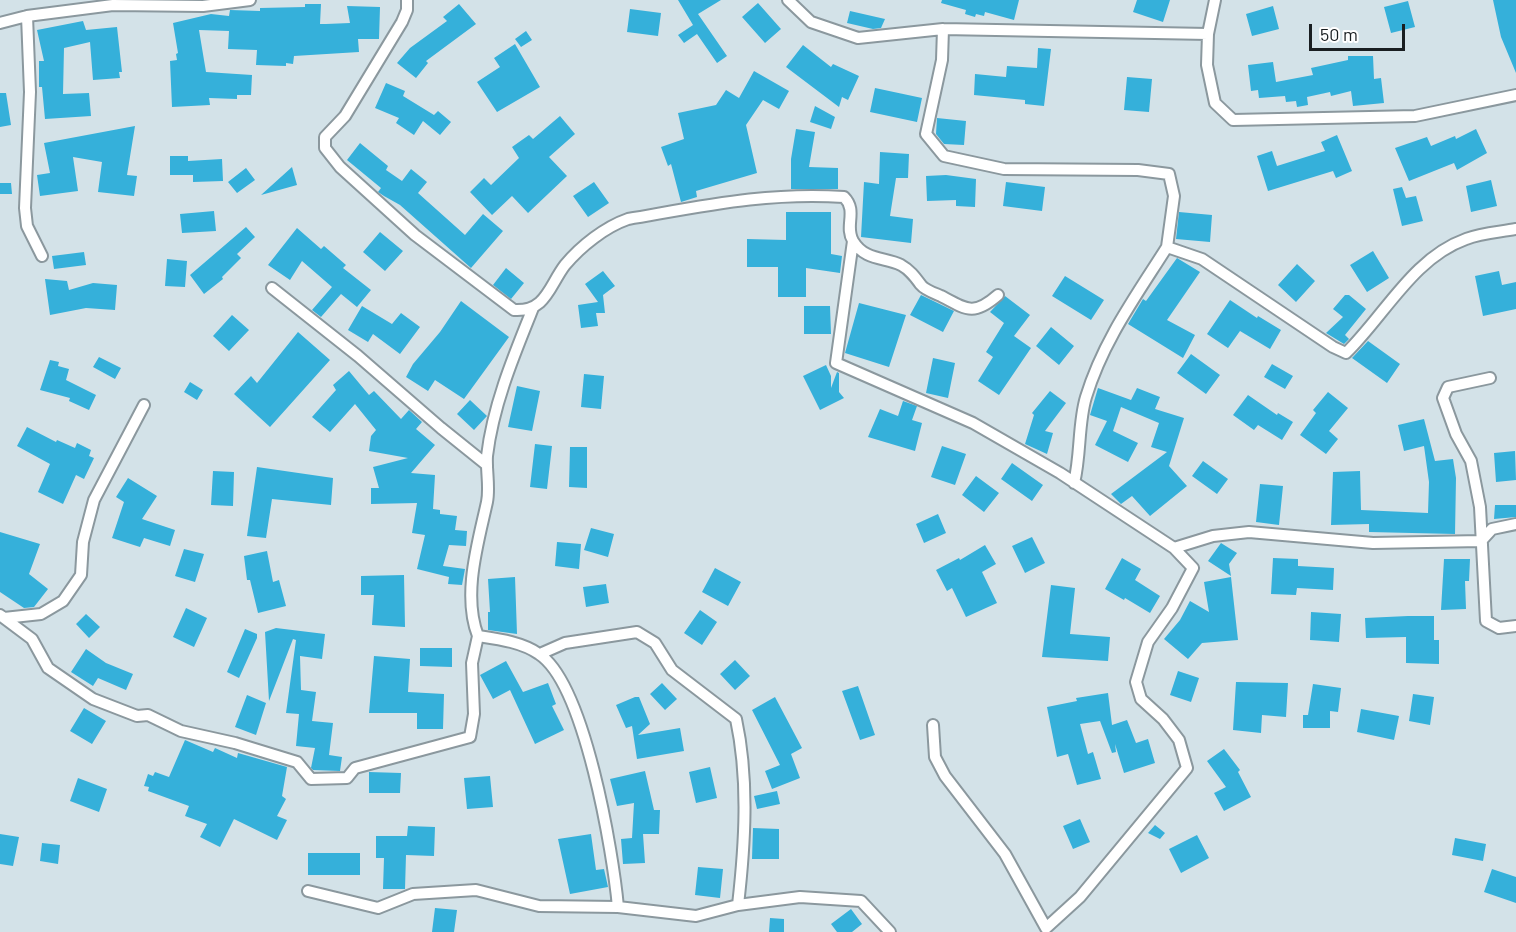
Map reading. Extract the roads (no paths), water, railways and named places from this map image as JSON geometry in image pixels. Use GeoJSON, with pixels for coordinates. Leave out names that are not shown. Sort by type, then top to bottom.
{"type":"FeatureCollection","features":[{"type":"Feature","properties":{"kind":"street"},"geometry":{"type":"LineString","coordinates":[[0,23],[27,16],[129,4],[202,6],[250,0]]}},
{"type":"Feature","properties":{"kind":"street"},"geometry":{"type":"LineString","coordinates":[[407,0],[407,10],[381,58],[345,116],[325,137],[325,148],[340,167],[415,235],[514,310],[533,308]]}},
{"type":"Feature","properties":{"kind":"street"},"geometry":{"type":"LineString","coordinates":[[788,0],[811,22],[858,38],[943,29],[1208,34]]}},
{"type":"Feature","properties":{"kind":"street"},"geometry":{"type":"LineString","coordinates":[[1215,0],[1208,34],[1207,64],[1215,103],[1233,120],[1415,116],[1516,95]]}},
{"type":"Feature","properties":{"kind":"street"},"geometry":{"type":"LineString","coordinates":[[27,16],[30,92],[25,208],[29,232],[42,256]]}},
{"type":"Feature","properties":{"kind":"street"},"geometry":{"type":"LineString","coordinates":[[943,29],[942,60],[926,134],[944,156],[1004,169],[1138,170],[1169,174],[1174,196],[1167,247],[1109,337],[1085,399],[1080,460],[1074,483]]}},
{"type":"Feature","properties":{"kind":"street"},"geometry":{"type":"LineString","coordinates":[[2,616],[32,639],[48,668],[93,699],[137,716],[148,715],[182,731],[235,743],[297,762],[311,779],[347,778],[355,768],[470,737],[474,714],[472,663],[478,636],[471,617],[478,538],[488,499],[487,465],[508,370],[533,308],[547,297],[565,265],[609,226],[628,219],[758,196],[789,194],[844,197],[852,209],[850,229],[853,241],[836,363],[973,423],[1074,483],[1174,548],[1193,568],[1172,608],[1148,642],[1136,682],[1140,699],[1163,719],[1179,740],[1187,768],[1080,897],[1047,930],[1005,854],[940,767],[935,757],[933,725]]}},
{"type":"Feature","properties":{"kind":"street"},"geometry":{"type":"LineString","coordinates":[[1167,247],[1202,259],[1333,347],[1346,353],[1369,330],[1430,257],[1466,239],[1516,229]]}},
{"type":"Feature","properties":{"kind":"street"},"geometry":{"type":"LineString","coordinates":[[853,241],[875,260],[901,265],[916,277],[921,286],[962,308],[975,309],[985,306],[998,295]]}},
{"type":"Feature","properties":{"kind":"street"},"geometry":{"type":"LineString","coordinates":[[272,288],[358,356],[487,465]]}},
{"type":"Feature","properties":{"kind":"street"},"geometry":{"type":"LineString","coordinates":[[1490,378],[1448,387],[1443,398],[1456,434],[1471,461],[1480,507],[1486,621],[1498,628],[1516,626]]}},
{"type":"Feature","properties":{"kind":"street"},"geometry":{"type":"LineString","coordinates":[[2,616],[41,614],[63,601],[81,575],[83,542],[94,500],[144,405]]}},
{"type":"Feature","properties":{"kind":"street"},"geometry":{"type":"LineString","coordinates":[[1174,548],[1213,536],[1249,532],[1373,543],[1481,541],[1492,528],[1516,524]]}},
{"type":"Feature","properties":{"kind":"street"},"geometry":{"type":"LineString","coordinates":[[540,654],[565,643],[601,635],[636,632],[655,643],[672,670],[736,719],[744,756],[743,864],[738,905]]}},
{"type":"Feature","properties":{"kind":"street"},"geometry":{"type":"LineString","coordinates":[[478,636],[505,640],[540,654],[565,685],[583,734],[614,868],[618,907]]}},
{"type":"Feature","properties":{"kind":"street"},"geometry":{"type":"LineString","coordinates":[[308,891],[378,908],[413,894],[476,890],[539,906],[618,907],[696,916],[738,905],[800,897],[861,901],[890,932]]}}]}
